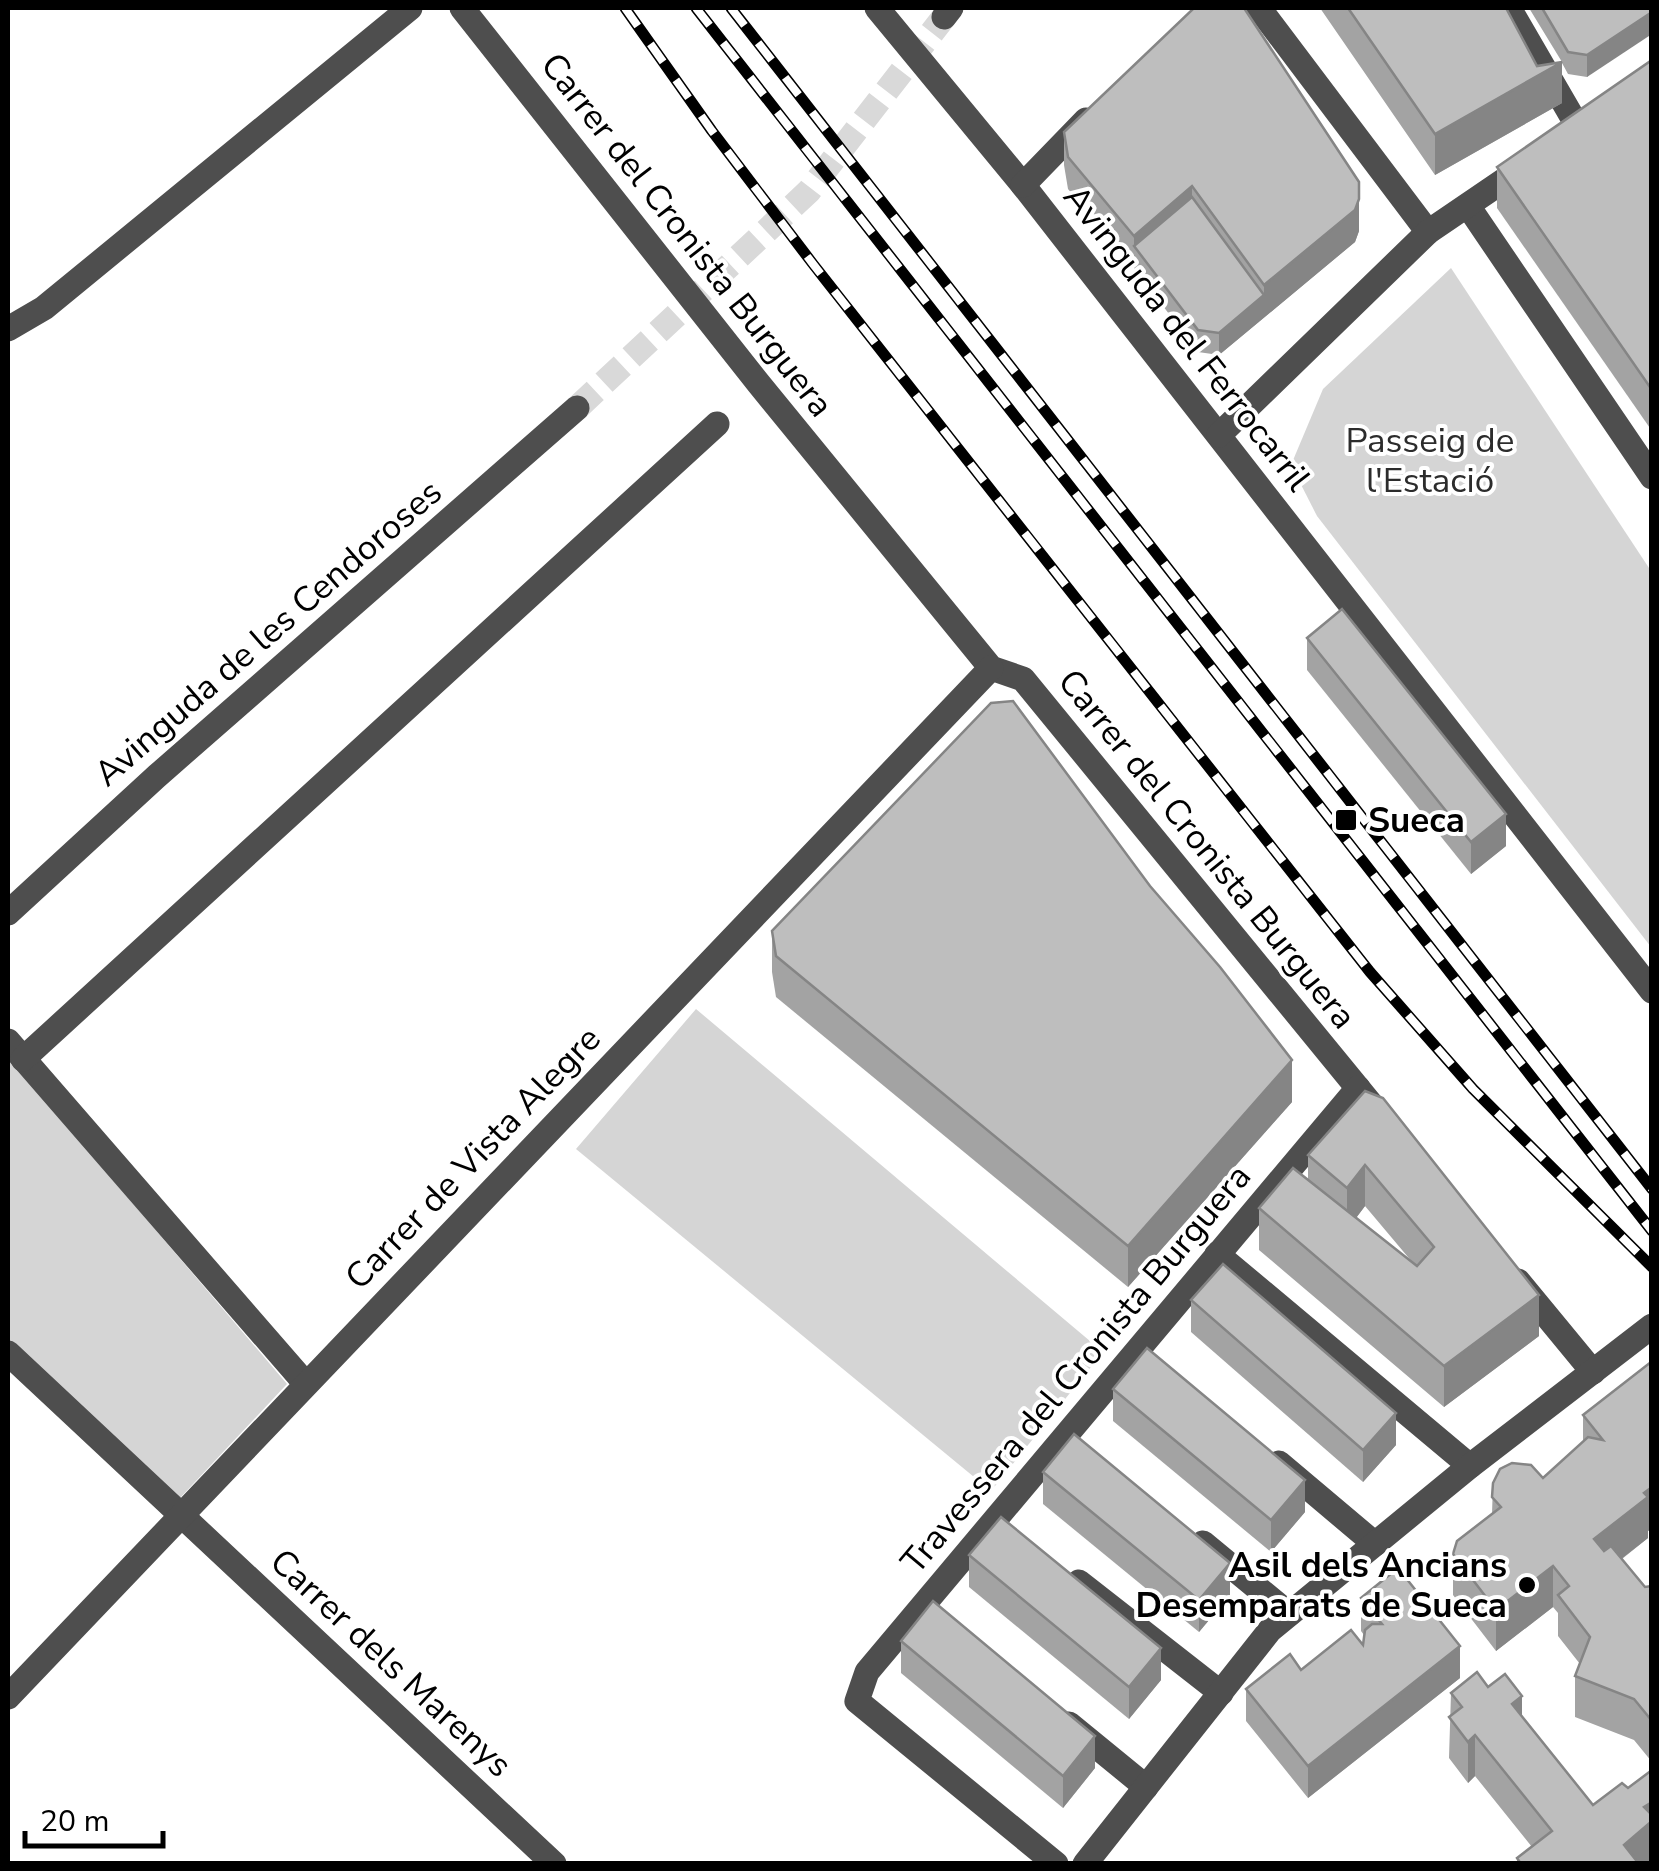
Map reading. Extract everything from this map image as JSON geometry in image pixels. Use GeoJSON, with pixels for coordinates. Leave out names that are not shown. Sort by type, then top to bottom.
{"type":"FeatureCollection","features":[{"type":"Feature","properties":{"kind":"street"},"geometry":{"type":"LineString","coordinates":[[8,329],[44,308],[410,8]]}},
{"type":"Feature","properties":{"kind":"street","name":"Carrer del Cronista Burguera"},"geometry":{"type":"LineString","coordinates":[[462,8],[759,384],[991,668],[1023,679],[1395,1133]]}},
{"type":"Feature","properties":{"kind":"street"},"geometry":{"type":"LineString","coordinates":[[1259,8],[1428,232]]}},
{"type":"Feature","properties":{"kind":"street"},"geometry":{"type":"LineString","coordinates":[[1219,435],[1428,232],[1570,133],[1509,8]]}},
{"type":"Feature","properties":{"kind":"street","name":"Avinguda del Ferrocarril"},"geometry":{"type":"LineString","coordinates":[[884,10],[1652,990]]}},
{"type":"Feature","properties":{"kind":"street"},"geometry":{"type":"LineString","coordinates":[[1023,185],[1099,106]]}},
{"type":"Feature","properties":{"kind":"street"},"geometry":{"type":"LineString","coordinates":[[1468,206],[1652,477]]}},
{"type":"Feature","properties":{"kind":"street","name":"Avinguda de les Cendoroses"},"geometry":{"type":"LineString","coordinates":[[8,912],[157,776],[577,408]]}},
{"type":"Feature","properties":{"kind":"street"},"geometry":{"type":"LineString","coordinates":[[305,1383],[15,1050],[716,424]]}},
{"type":"Feature","properties":{"kind":"street","name":"Carrer de Vista Alegre"},"geometry":{"type":"LineString","coordinates":[[8,1697],[991,668]]}},
{"type":"Feature","properties":{"kind":"street","name":"Travessera del Cronista Burguera"},"geometry":{"type":"LineString","coordinates":[[1056,1864],[858,1701],[868,1672],[931,1611],[1147,1353],[1217,1254],[1358,1088]]}},
{"type":"Feature","properties":{"kind":"street"},"geometry":{"type":"LineString","coordinates":[[1217,1254],[1470,1466]]}},
{"type":"Feature","properties":{"kind":"street"},"geometry":{"type":"LineString","coordinates":[[1506,1267],[1593,1372]]}},
{"type":"Feature","properties":{"kind":"street"},"geometry":{"type":"LineString","coordinates":[[1086,1864],[1270,1630],[1470,1466],[1652,1326]]}},
{"type":"Feature","properties":{"kind":"street","name":"Carrer dels Marenys"},"geometry":{"type":"LineString","coordinates":[[8,1353],[554,1864]]}},
{"type":"Feature","properties":{"kind":"street"},"geometry":{"type":"LineString","coordinates":[[1257,1445],[1375,1544]]}},
{"type":"Feature","properties":{"kind":"street"},"geometry":{"type":"LineString","coordinates":[[1186,1529],[1289,1614]]}},
{"type":"Feature","properties":{"kind":"street"},"geometry":{"type":"LineString","coordinates":[[1056,1564],[1220,1693]]}},
{"type":"Feature","properties":{"kind":"street"},"geometry":{"type":"LineString","coordinates":[[1057,1714],[1146,1787]]}},
{"type":"Feature","properties":{"kind":"green space","name":"Passeig de l'Estació"},"geometry":{"type":"Polygon","coordinates":[[[1451,268],[1651,571],[1651,947],[1317,516],[1291,465],[1323,389],[1451,268]]]}},
{"type":"Feature","properties":{"kind":"green space"},"geometry":{"type":"Polygon","coordinates":[[[696,1009],[1103,1352],[991,1491],[576,1149],[696,1009]]]}},
{"type":"Feature","properties":{"kind":"green space"},"geometry":{"type":"Polygon","coordinates":[[[8,1057],[287,1384],[179,1499],[8,1340],[8,1057]]]}},
{"type":"Feature","properties":{"kind":"building"},"geometry":{"type":"Polygon","coordinates":[[[1194,8],[1244,8],[1359,182],[1355,210],[1264,285],[1192,186],[1134,236],[1068,157],[1064,132],[1194,8]]]}},
{"type":"Feature","properties":{"kind":"building"},"geometry":{"type":"Polygon","coordinates":[[[1348,8],[1506,8],[1537,66],[1562,62],[1435,134],[1348,8]]]}},
{"type":"Feature","properties":{"kind":"building"},"geometry":{"type":"Polygon","coordinates":[[[1542,8],[1652,8],[1652,12],[1587,55],[1568,52],[1542,8]]]}},
{"type":"Feature","properties":{"kind":"building"},"geometry":{"type":"Polygon","coordinates":[[[1652,60],[1652,390],[1497,167],[1652,60]]]}},
{"type":"Feature","properties":{"kind":"building"},"geometry":{"type":"Polygon","coordinates":[[[1192,197],[1264,295],[1219,333],[1198,330],[1134,246],[1192,197]]]}},
{"type":"Feature","properties":{"kind":"building"},"geometry":{"type":"Polygon","coordinates":[[[1342,609],[1506,814],[1471,842],[1307,638],[1342,609]]]}},
{"type":"Feature","properties":{"kind":"building"},"geometry":{"type":"Polygon","coordinates":[[[1013,701],[1150,886],[1220,967],[1292,1060],[1128,1246],[776,956],[772,931],[991,703],[1013,701]]]}},
{"type":"Feature","properties":{"kind":"building"},"geometry":{"type":"Polygon","coordinates":[[[1365,1091],[1383,1098],[1539,1295],[1444,1366],[1259,1208],[1293,1168],[1417,1266],[1434,1247],[1365,1165],[1347,1188],[1308,1155],[1365,1091]]]}},
{"type":"Feature","properties":{"kind":"building"},"geometry":{"type":"Polygon","coordinates":[[[1223,1264],[1396,1413],[1363,1450],[1191,1300],[1223,1264]]]}},
{"type":"Feature","properties":{"kind":"building"},"geometry":{"type":"Polygon","coordinates":[[[1147,1348],[1305,1480],[1271,1520],[1113,1389],[1147,1348]]]}},
{"type":"Feature","properties":{"kind":"building","name":"Asil dels Ancians Desemparats de Sueca"},"geometry":{"type":"Polygon","coordinates":[[[1651,1362],[1652,1487],[1644,1493],[1648,1497],[1594,1539],[1604,1551],[1611,1546],[1645,1587],[1652,1586],[1652,1721],[1634,1699],[1575,1676],[1590,1637],[1558,1595],[1569,1586],[1553,1566],[1496,1610],[1453,1554],[1457,1541],[1501,1507],[1492,1497],[1500,1469],[1512,1463],[1531,1465],[1543,1478],[1588,1437],[1603,1440],[1583,1415],[1651,1362]]]}},
{"type":"Feature","properties":{"kind":"building"},"geometry":{"type":"Polygon","coordinates":[[[1074,1434],[1230,1563],[1199,1600],[1043,1472],[1074,1434]]]}},
{"type":"Feature","properties":{"kind":"building"},"geometry":{"type":"Polygon","coordinates":[[[1001,1517],[1161,1648],[1129,1687],[969,1555],[1001,1517]]]}},
{"type":"Feature","properties":{"kind":"building"},"geometry":{"type":"Polygon","coordinates":[[[1398,1568],[1460,1646],[1308,1766],[1246,1689],[1290,1654],[1301,1670],[1351,1630],[1363,1645],[1365,1630],[1372,1624],[1382,1624],[1361,1598],[1398,1568]]]}},
{"type":"Feature","properties":{"kind":"building"},"geometry":{"type":"Polygon","coordinates":[[[933,1601],[1095,1736],[1063,1776],[901,1641],[933,1601]]]}},
{"type":"Feature","properties":{"kind":"building"},"geometry":{"type":"Polygon","coordinates":[[[1477,1672],[1488,1687],[1505,1674],[1522,1696],[1512,1704],[1593,1805],[1622,1783],[1628,1788],[1652,1770],[1652,1802],[1644,1807],[1652,1821],[1624,1845],[1639,1864],[1521,1864],[1517,1858],[1552,1831],[1475,1735],[1468,1742],[1449,1717],[1462,1707],[1451,1693],[1477,1672]]]}},
{"type":"Feature","properties":{"kind":"tunnel"},"geometry":{"type":"LineString","coordinates":[[577,408],[809,191],[944,17]]}},
{"type":"Feature","properties":{"kind":"railway"},"geometry":{"type":"LineString","coordinates":[[625,8],[813,264],[1370,972],[1473,1089],[1652,1267]]}},
{"type":"Feature","properties":{"kind":"railway"},"geometry":{"type":"LineString","coordinates":[[696,8],[1652,1231]]}},
{"type":"Feature","properties":{"kind":"railway"},"geometry":{"type":"LineString","coordinates":[[731,8],[1652,1189]]}},
{"type":"Feature","properties":{"kind":"place","name":"Sueca"},"geometry":{"type":"Point","coordinates":[1346,820]}},
{"type":"Feature","properties":{"kind":"place","name":"Asil dels Ancians Desemparats de Sueca"},"geometry":{"type":"Point","coordinates":[1527,1585]}}]}
